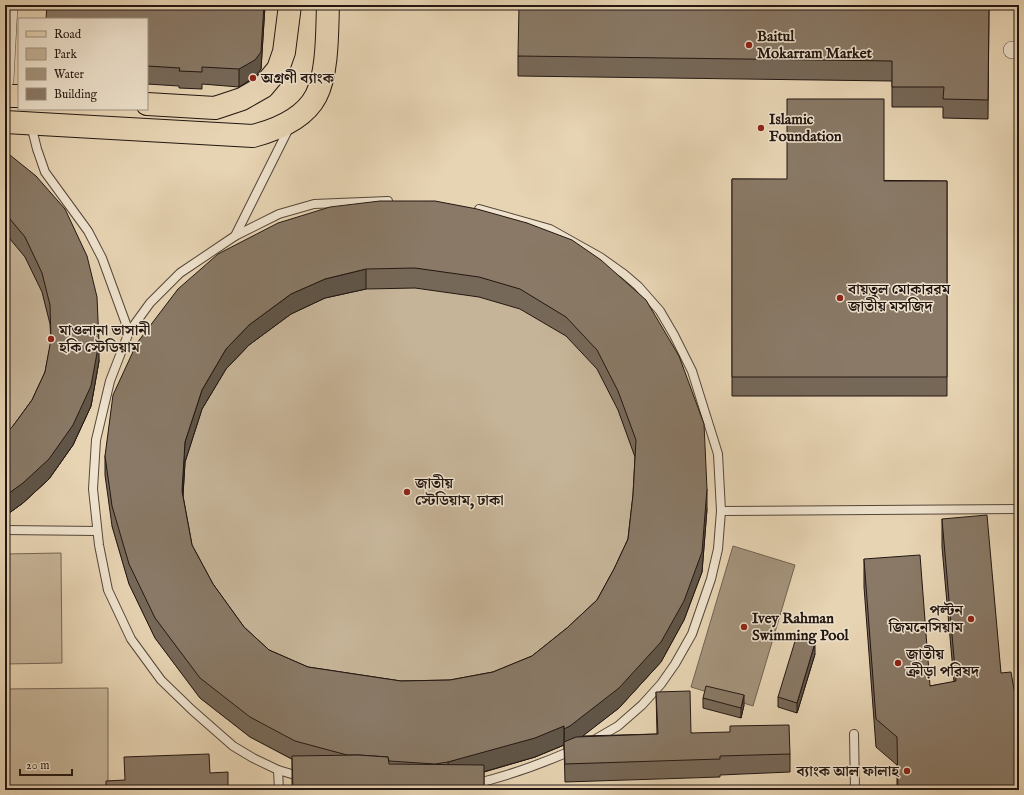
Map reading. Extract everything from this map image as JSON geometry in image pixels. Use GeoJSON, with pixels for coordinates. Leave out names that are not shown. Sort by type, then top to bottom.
{"type":"FeatureCollection","features":[{"type":"Feature","properties":{"kind":"main road"},"geometry":{"type":"LineString","coordinates":[[148,104],[215,108],[242,100],[263,87],[278,69],[284,52],[290,5]]}},
{"type":"Feature","properties":{"kind":"main road"},"geometry":{"type":"LineString","coordinates":[[5,122],[31,122],[253,136],[268,132],[292,120],[308,107],[316,96],[322,80],[326,53],[328,5]]}},
{"type":"Feature","properties":{"kind":"main road"},"geometry":{"type":"LineString","coordinates":[[5,96],[18,96]]}},
{"type":"Feature","properties":{"kind":"street"},"geometry":{"type":"LineString","coordinates":[[5,80],[9,5]]}},
{"type":"Feature","properties":{"kind":"lane"},"geometry":{"type":"LineString","coordinates":[[235,236],[292,120]]}},
{"type":"Feature","properties":{"kind":"lane"},"geometry":{"type":"LineString","coordinates":[[31,122],[37,150],[45,172],[88,231],[102,258],[129,332]]}},
{"type":"Feature","properties":{"kind":"lane"},"geometry":{"type":"LineString","coordinates":[[309,778],[278,770],[233,746],[161,680],[131,639],[108,590],[99,545],[93,489],[96,440],[110,381],[129,332],[150,303],[180,273],[235,236],[279,214],[314,204],[398,202]]}},
{"type":"Feature","properties":{"kind":"lane"},"geometry":{"type":"LineString","coordinates":[[467,208],[504,216],[550,229],[600,257],[624,274],[638,286],[660,311],[692,371],[705,410],[718,454],[721,511],[718,549],[711,579],[692,634],[665,679],[642,705],[618,726],[596,740],[515,773],[468,785]]}},
{"type":"Feature","properties":{"kind":"lane"},"geometry":{"type":"LineString","coordinates":[[721,511],[1019,509]]}},
{"type":"Feature","properties":{"kind":"lane"},"geometry":{"type":"LineString","coordinates":[[5,530],[97,531]]}},
{"type":"Feature","properties":{"kind":"lane"},"geometry":{"type":"LineString","coordinates":[[854,734],[855,790]]}},
{"type":"Feature","properties":{"kind":"lane"},"geometry":{"type":"LineString","coordinates":[[278,770],[278,790]]}},
{"type":"Feature","properties":{"kind":"green space","name":"মাওলানা ভাসানী হকি স্টেডিয়াম"},"geometry":{"type":"Polygon","coordinates":[[[5,171],[97,317],[99,361],[91,406],[73,445],[49,479],[23,503],[5,516],[5,171]]]}},
{"type":"Feature","properties":{"kind":"green space","name":"জাতীয় স্টেডিয়াম, ঢাকা"},"geometry":{"type":"Polygon","coordinates":[[[330,226],[679,376],[579,739],[535,757],[467,777],[295,761],[250,737],[200,698],[155,638],[129,584],[112,526],[330,226]]]}},
{"type":"Feature","properties":{"kind":"green space"},"geometry":{"type":"Polygon","coordinates":[[[61,553],[62,663],[5,664],[5,554],[61,553]]]}},
{"type":"Feature","properties":{"kind":"green space"},"geometry":{"type":"Polygon","coordinates":[[[108,688],[108,790],[5,790],[5,689],[108,688]]]}},
{"type":"Feature","properties":{"kind":"water"},"geometry":{"type":"Polygon","coordinates":[[[733,546],[795,565],[753,706],[691,687],[733,546]]]}},
{"type":"Feature","properties":{"kind":"building"},"geometry":{"type":"Polygon","coordinates":[[[47,5],[264,5],[261,52],[255,60],[239,69],[202,67],[202,72],[179,71],[180,68],[148,66],[148,18],[46,18],[47,5]]]}},
{"type":"Feature","properties":{"kind":"building"},"geometry":{"type":"Polygon","coordinates":[[[519,5],[879,5],[989,7],[988,100],[943,99],[944,87],[892,87],[892,61],[518,56],[519,5]]]}},
{"type":"Feature","properties":{"kind":"building","name":"বায়তুল মোকাররম জাতীয় মসজিদ"},"geometry":{"type":"Polygon","coordinates":[[[787,99],[884,99],[884,181],[947,181],[947,377],[732,377],[732,179],[787,179],[787,99]]]}},
{"type":"Feature","properties":{"kind":"building","name":"মাওলানা ভাসানী হকি স্টেডিয়াম"},"geometry":{"type":"Polygon","coordinates":[[[5,151],[36,176],[65,209],[87,256],[97,297],[99,342],[91,386],[73,425],[49,459],[23,483],[5,496],[5,434],[13,426],[32,400],[45,372],[51,339],[50,305],[42,273],[25,237],[5,213],[5,151]]]}},
{"type":"Feature","properties":{"kind":"building"},"geometry":{"type":"Polygon","coordinates":[[[380,201],[435,201],[477,209],[527,223],[572,240],[601,260],[646,300],[679,356],[704,424],[707,489],[702,552],[684,601],[661,642],[619,688],[564,729],[564,726],[535,738],[448,762],[435,764],[389,761],[388,757],[347,755],[295,741],[250,717],[200,678],[155,618],[129,564],[112,506],[105,456],[113,395],[137,343],[178,289],[218,254],[278,223],[330,207],[380,201]],[[415,268],[366,269],[325,279],[291,294],[249,325],[226,349],[202,390],[185,442],[182,491],[192,545],[213,584],[244,627],[269,650],[308,667],[401,681],[450,680],[493,672],[532,656],[567,628],[597,600],[628,539],[633,495],[636,440],[618,391],[597,350],[566,317],[520,289],[479,277],[415,268]]]}},
{"type":"Feature","properties":{"kind":"building"},"geometry":{"type":"Polygon","coordinates":[[[987,515],[1001,673],[1011,672],[1019,712],[1019,790],[898,790],[897,737],[876,719],[864,559],[920,555],[930,686],[956,681],[942,519],[987,515]]]}},
{"type":"Feature","properties":{"kind":"building"},"geometry":{"type":"Polygon","coordinates":[[[796,638],[815,643],[797,703],[778,697],[796,638]]]}},
{"type":"Feature","properties":{"kind":"building"},"geometry":{"type":"Polygon","coordinates":[[[706,686],[744,695],[741,708],[703,698],[706,686]]]}},
{"type":"Feature","properties":{"kind":"building"},"geometry":{"type":"Polygon","coordinates":[[[690,691],[691,733],[730,732],[730,726],[789,725],[790,754],[720,756],[720,759],[565,764],[564,742],[576,737],[658,734],[656,692],[690,691]]]}},
{"type":"Feature","properties":{"kind":"building"},"geometry":{"type":"Polygon","coordinates":[[[209,754],[210,773],[228,772],[228,790],[106,790],[106,781],[125,780],[124,757],[209,754]]]}},
{"type":"Feature","properties":{"kind":"building"},"geometry":{"type":"Polygon","coordinates":[[[358,755],[388,757],[389,764],[484,765],[484,787],[526,787],[526,790],[293,790],[292,756],[358,755]]]}},
{"type":"Feature","properties":{"kind":"place","name":"Baitul Mokarram Market"},"geometry":{"type":"Point","coordinates":[749,45]}},
{"type":"Feature","properties":{"kind":"place","name":"অগ্রণী ব্যাংক"},"geometry":{"type":"Point","coordinates":[253,78]}},
{"type":"Feature","properties":{"kind":"place","name":"Islamic Foundation"},"geometry":{"type":"Point","coordinates":[761,128]}},
{"type":"Feature","properties":{"kind":"place","name":"বায়তুল মোকাররম জাতীয় মসজিদ"},"geometry":{"type":"Point","coordinates":[840,298]}},
{"type":"Feature","properties":{"kind":"place","name":"মাওলানা ভাসানী হকি স্টেডিয়াম"},"geometry":{"type":"Point","coordinates":[51,339]}},
{"type":"Feature","properties":{"kind":"place","name":"জাতীয় স্টেডিয়াম, ঢাকা"},"geometry":{"type":"Point","coordinates":[407,492]}},
{"type":"Feature","properties":{"kind":"place","name":"পল্টন জিমনেসিয়াম"},"geometry":{"type":"Point","coordinates":[971,619]}},
{"type":"Feature","properties":{"kind":"place","name":"Ivey Rahman Swimming Pool"},"geometry":{"type":"Point","coordinates":[744,627]}},
{"type":"Feature","properties":{"kind":"place","name":"জাতীয় ক্রীড়া পরিষদ"},"geometry":{"type":"Point","coordinates":[898,663]}},
{"type":"Feature","properties":{"kind":"place","name":"ব্যাংক আল ফালাহ"},"geometry":{"type":"Point","coordinates":[907,771]}}]}
